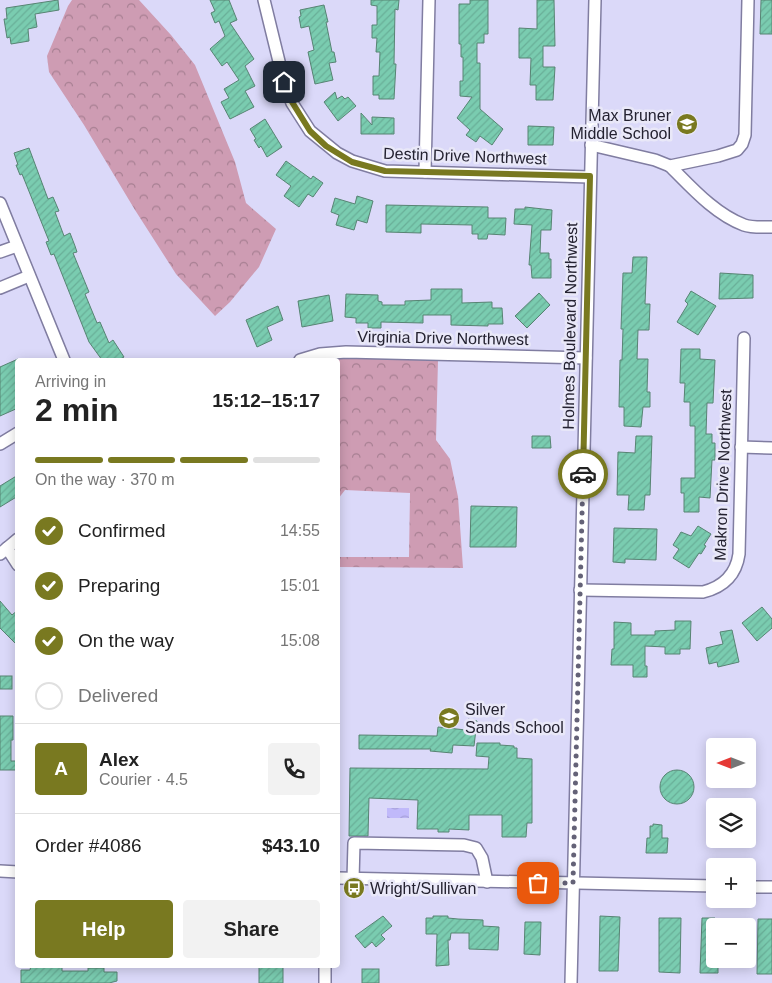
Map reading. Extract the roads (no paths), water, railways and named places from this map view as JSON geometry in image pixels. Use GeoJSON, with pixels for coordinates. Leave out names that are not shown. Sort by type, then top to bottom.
{"type":"FeatureCollection","features":[{"type":"Feature","properties":{"kind":"street","name":"Destin Drive Northwest"},"geometry":{"type":"LineString","coordinates":[[264,0],[284,82],[292,102],[310,131],[326,146],[352,162],[385,171],[590,176]]}},
{"type":"Feature","properties":{"kind":"street"},"geometry":{"type":"LineString","coordinates":[[425,172],[429,0]]}},
{"type":"Feature","properties":{"kind":"street","name":"Holmes Boulevard Northwest"},"geometry":{"type":"LineString","coordinates":[[571,983],[595,0]]}},
{"type":"Feature","properties":{"kind":"street"},"geometry":{"type":"LineString","coordinates":[[670,166],[737,150],[742,144],[745,135],[748,0]]}},
{"type":"Feature","properties":{"kind":"street"},"geometry":{"type":"LineString","coordinates":[[591,144],[655,160],[670,166],[696,192],[720,212],[746,226],[772,228]]}},
{"type":"Feature","properties":{"kind":"street"},"geometry":{"type":"LineString","coordinates":[[0,203],[63,358]]}},
{"type":"Feature","properties":{"kind":"street"},"geometry":{"type":"LineString","coordinates":[[0,252],[17,246]]}},
{"type":"Feature","properties":{"kind":"street"},"geometry":{"type":"LineString","coordinates":[[0,288],[29,276]]}},
{"type":"Feature","properties":{"kind":"street","name":"Makron Drive Northwest"},"geometry":{"type":"LineString","coordinates":[[580,590],[703,592],[712,590],[727,581],[733,573],[739,554],[744,338]]}},
{"type":"Feature","properties":{"kind":"street","name":"Virginia Drive Northwest"},"geometry":{"type":"LineString","coordinates":[[307,358],[320,354],[346,352],[586,358]]}},
{"type":"Feature","properties":{"kind":"street"},"geometry":{"type":"LineString","coordinates":[[0,444],[15,435]]}},
{"type":"Feature","properties":{"kind":"street"},"geometry":{"type":"LineString","coordinates":[[741,448],[772,448]]}},
{"type":"Feature","properties":{"kind":"street"},"geometry":{"type":"LineString","coordinates":[[15,541],[3,551],[15,562]]}},
{"type":"Feature","properties":{"kind":"street"},"geometry":{"type":"LineString","coordinates":[[353,879],[354,843],[464,845],[476,848],[482,858],[488,882]]}},
{"type":"Feature","properties":{"kind":"street"},"geometry":{"type":"LineString","coordinates":[[0,871],[15,872]]}},
{"type":"Feature","properties":{"kind":"street"},"geometry":{"type":"LineString","coordinates":[[340,878],[706,886]]}},
{"type":"Feature","properties":{"kind":"street"},"geometry":{"type":"LineString","coordinates":[[756,887],[772,887]]}},
{"type":"Feature","properties":{"kind":"street"},"geometry":{"type":"LineString","coordinates":[[325,968],[325,983]]}},
{"type":"Feature","properties":{"kind":"water"},"geometry":{"type":"Polygon","coordinates":[[[387,808],[409,808],[409,818],[387,818],[387,808]]]}},
{"type":"Feature","properties":{"kind":"place","name":"Max Bruner Middle School"},"geometry":{"type":"Point","coordinates":[687,124]}},
{"type":"Feature","properties":{"kind":"place","name":"Silver Sands School"},"geometry":{"type":"Point","coordinates":[449,718]}},
{"type":"Feature","properties":{"kind":"place","name":"Wright/Sullivan"},"geometry":{"type":"Point","coordinates":[354,888]}}]}
